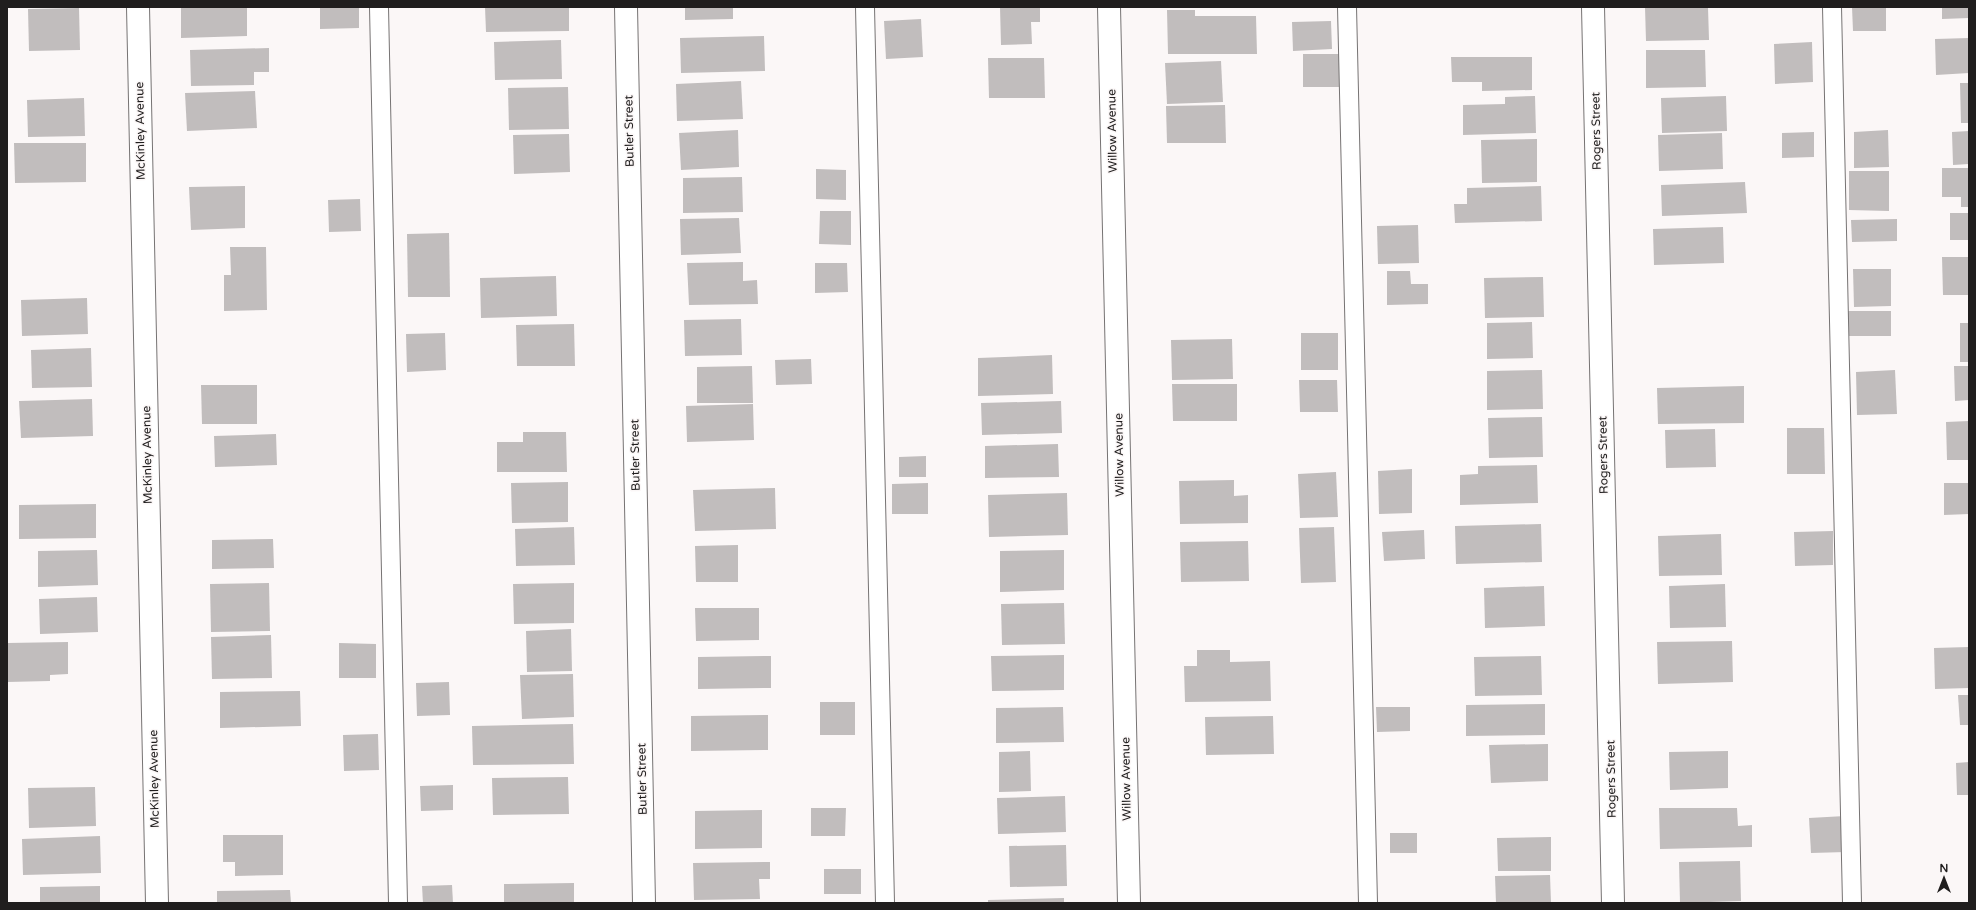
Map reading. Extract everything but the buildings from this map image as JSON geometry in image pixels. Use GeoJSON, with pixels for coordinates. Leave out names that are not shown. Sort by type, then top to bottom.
{"type":"FeatureCollection","features":[{"type":"Feature","properties":{"kind":"street","name":"McKinley Avenue"},"geometry":{"type":"LineString","coordinates":[[138,7],[157,903]]}},
{"type":"Feature","properties":{"kind":"street","name":"Butler Street"},"geometry":{"type":"LineString","coordinates":[[626,7],[644,903]]}},
{"type":"Feature","properties":{"kind":"street","name":"Willow Avenue"},"geometry":{"type":"LineString","coordinates":[[1109,7],[1129,903]]}},
{"type":"Feature","properties":{"kind":"street","name":"Rogers Street"},"geometry":{"type":"LineString","coordinates":[[1593,7],[1613,903]]}},
{"type":"Feature","properties":{"kind":"lane"},"geometry":{"type":"LineString","coordinates":[[379,7],[398,903]]}},
{"type":"Feature","properties":{"kind":"lane"},"geometry":{"type":"LineString","coordinates":[[865,7],[885,903]]}},
{"type":"Feature","properties":{"kind":"lane"},"geometry":{"type":"LineString","coordinates":[[1347,7],[1368,903]]}},
{"type":"Feature","properties":{"kind":"lane"},"geometry":{"type":"LineString","coordinates":[[1832,7],[1852,903]]}}]}
